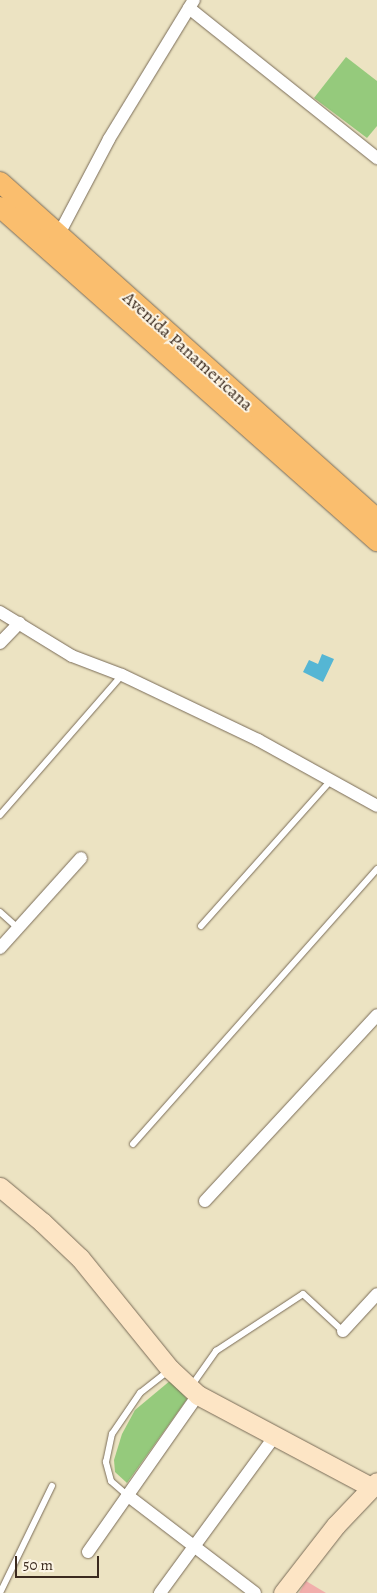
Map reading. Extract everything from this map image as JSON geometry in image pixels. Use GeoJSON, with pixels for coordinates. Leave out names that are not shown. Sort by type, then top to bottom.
{"type":"FeatureCollection","features":[{"type":"Feature","properties":{"kind":"main road","name":"Avenida Panamericana"},"geometry":{"type":"LineString","coordinates":[[0,182],[6,204],[143,322],[295,459],[377,541]]}},
{"type":"Feature","properties":{"kind":"main road","name":"Avenida Panamericana"},"geometry":{"type":"LineString","coordinates":[[6,204],[59,234],[143,322]]}},
{"type":"Feature","properties":{"kind":"main road","name":"Avenida Panamericana"},"geometry":{"type":"LineString","coordinates":[[295,459],[377,519]]}},
{"type":"Feature","properties":{"kind":"main road"},"geometry":{"type":"LineString","coordinates":[[0,1187],[80,1258],[170,1369],[194,1392],[274,1437],[374,1485],[336,1525],[283,1593]]}},
{"type":"Feature","properties":{"kind":"street"},"geometry":{"type":"LineString","coordinates":[[59,234],[109,139],[192,4],[377,158]]}},
{"type":"Feature","properties":{"kind":"street"},"geometry":{"type":"LineString","coordinates":[[0,612],[72,656],[122,675],[258,740],[377,806]]}},
{"type":"Feature","properties":{"kind":"street"},"geometry":{"type":"LineString","coordinates":[[0,643],[18,624]]}},
{"type":"Feature","properties":{"kind":"street"},"geometry":{"type":"LineString","coordinates":[[0,948],[82,858]]}},
{"type":"Feature","properties":{"kind":"street"},"geometry":{"type":"LineString","coordinates":[[205,1201],[377,1015]]}},
{"type":"Feature","properties":{"kind":"street"},"geometry":{"type":"LineString","coordinates":[[343,1330],[377,1294]]}},
{"type":"Feature","properties":{"kind":"street"},"geometry":{"type":"LineString","coordinates":[[88,1552],[194,1392]]}},
{"type":"Feature","properties":{"kind":"street"},"geometry":{"type":"LineString","coordinates":[[160,1593],[274,1437]]}},
{"type":"Feature","properties":{"kind":"street"},"geometry":{"type":"LineString","coordinates":[[127,1495],[255,1593]]}},
{"type":"Feature","properties":{"kind":"lane"},"geometry":{"type":"LineString","coordinates":[[0,815],[122,675]]}},
{"type":"Feature","properties":{"kind":"lane"},"geometry":{"type":"LineString","coordinates":[[202,926],[330,781]]}},
{"type":"Feature","properties":{"kind":"lane"},"geometry":{"type":"LineString","coordinates":[[132,1144],[377,869]]}},
{"type":"Feature","properties":{"kind":"lane"},"geometry":{"type":"LineString","coordinates":[[0,912],[18,928]]}},
{"type":"Feature","properties":{"kind":"lane"},"geometry":{"type":"LineString","coordinates":[[194,1392],[216,1351],[302,1294],[343,1330]]}},
{"type":"Feature","properties":{"kind":"lane"},"geometry":{"type":"LineString","coordinates":[[127,1495],[111,1481],[106,1462],[112,1434],[140,1393],[170,1369]]}},
{"type":"Feature","properties":{"kind":"lane"},"geometry":{"type":"LineString","coordinates":[[0,1593],[52,1486]]}},
{"type":"Feature","properties":{"kind":"green space"},"geometry":{"type":"Polygon","coordinates":[[[346,57],[377,81],[377,126],[367,138],[314,98],[346,57]]]}},
{"type":"Feature","properties":{"kind":"green space"},"geometry":{"type":"Polygon","coordinates":[[[171,1380],[187,1399],[127,1483],[115,1472],[114,1460],[122,1434],[135,1410],[171,1380]]]}},
{"type":"Feature","properties":{"kind":"water"},"geometry":{"type":"Polygon","coordinates":[[[322,654],[334,659],[323,682],[303,672],[309,660],[318,664],[322,654]]]}},
{"type":"Feature","properties":{"kind":"building"},"geometry":{"type":"Polygon","coordinates":[[[306,1581],[326,1593],[299,1593],[306,1581]]]}}]}
